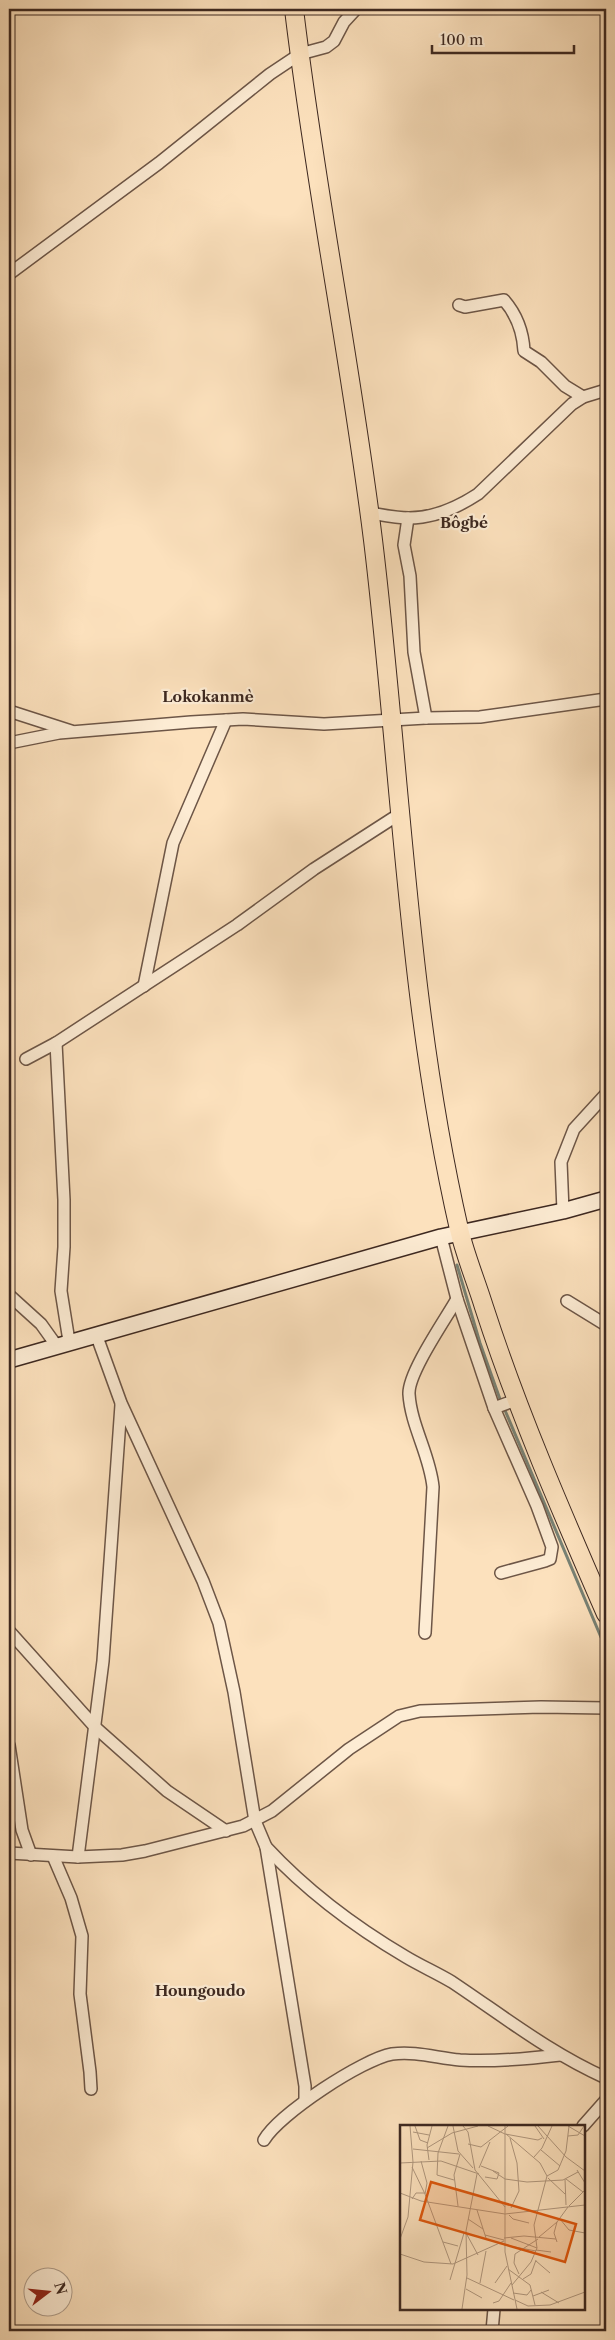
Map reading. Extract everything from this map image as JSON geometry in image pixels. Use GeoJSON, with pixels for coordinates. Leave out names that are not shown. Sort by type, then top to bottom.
{"type":"FeatureCollection","features":[{"type":"Feature","properties":{"kind":"main road"},"geometry":{"type":"LineString","coordinates":[[294,9],[370,513],[393,720],[416,979],[439,1133],[460,1234],[504,1404],[606,1614]]}},
{"type":"Feature","properties":{"kind":"street"},"geometry":{"type":"LineString","coordinates":[[9,274],[159,163],[270,74],[300,54],[326,47],[334,41],[344,22],[356,9]]}},
{"type":"Feature","properties":{"kind":"street"},"geometry":{"type":"LineString","coordinates":[[459,305],[465,307],[504,300],[512,309],[519,322],[523,336],[524,351],[541,362],[565,386],[583,397]]}},
{"type":"Feature","properties":{"kind":"street"},"geometry":{"type":"LineString","coordinates":[[370,513],[408,518],[430,516],[466,502],[478,494],[560,414],[583,397],[606,390]]}},
{"type":"Feature","properties":{"kind":"street"},"geometry":{"type":"LineString","coordinates":[[408,518],[404,545],[410,576],[414,652],[426,718]]}},
{"type":"Feature","properties":{"kind":"street"},"geometry":{"type":"LineString","coordinates":[[9,743],[74,732],[226,720],[324,724],[480,717],[606,698]]}},
{"type":"Feature","properties":{"kind":"street"},"geometry":{"type":"LineString","coordinates":[[9,711],[74,732]]}},
{"type":"Feature","properties":{"kind":"street"},"geometry":{"type":"LineString","coordinates":[[144,986],[173,843],[226,720]]}},
{"type":"Feature","properties":{"kind":"street"},"geometry":{"type":"LineString","coordinates":[[26,1059],[56,1043],[237,925],[314,869],[401,813]]}},
{"type":"Feature","properties":{"kind":"street"},"geometry":{"type":"LineString","coordinates":[[56,1043],[64,1210],[61,1291],[63,1343]]}},
{"type":"Feature","properties":{"kind":"street"},"geometry":{"type":"LineString","coordinates":[[563,1211],[561,1162],[574,1129],[606,1094]]}},
{"type":"Feature","properties":{"kind":"street"},"geometry":{"type":"LineString","coordinates":[[9,1360],[63,1343],[441,1237],[563,1211],[606,1199]]}},
{"type":"Feature","properties":{"kind":"street"},"geometry":{"type":"LineString","coordinates":[[441,1237],[457,1299],[504,1404],[552,1546],[550,1558],[545,1562],[501,1573]]}},
{"type":"Feature","properties":{"kind":"street"},"geometry":{"type":"LineString","coordinates":[[9,1295],[63,1343]]}},
{"type":"Feature","properties":{"kind":"street"},"geometry":{"type":"LineString","coordinates":[[425,1633],[433,1487],[431,1469],[411,1406],[409,1387],[418,1363],[457,1299]]}},
{"type":"Feature","properties":{"kind":"street"},"geometry":{"type":"LineString","coordinates":[[567,1301],[606,1325]]}},
{"type":"Feature","properties":{"kind":"street"},"geometry":{"type":"LineString","coordinates":[[96,1334],[121,1403],[204,1581],[219,1623],[236,1702],[255,1821],[266,1846],[305,2086],[304,2100]]}},
{"type":"Feature","properties":{"kind":"street"},"geometry":{"type":"LineString","coordinates":[[78,1857],[96,1728],[103,1661],[121,1403]]}},
{"type":"Feature","properties":{"kind":"street"},"geometry":{"type":"LineString","coordinates":[[9,1631],[96,1728],[167,1791],[226,1831]]}},
{"type":"Feature","properties":{"kind":"street"},"geometry":{"type":"LineString","coordinates":[[9,1853],[78,1857],[145,1851],[226,1831],[255,1821],[272,1811],[374,1731],[399,1716],[420,1711],[541,1707],[606,1708]]}},
{"type":"Feature","properties":{"kind":"street"},"geometry":{"type":"LineString","coordinates":[[9,1745],[22,1830],[31,1855]]}},
{"type":"Feature","properties":{"kind":"street"},"geometry":{"type":"LineString","coordinates":[[266,1846],[284,1866],[335,1909],[405,1956],[451,1982],[518,2029],[560,2055],[606,2078]]}},
{"type":"Feature","properties":{"kind":"street"},"geometry":{"type":"LineString","coordinates":[[53,1856],[71,1898],[82,1936],[80,1994],[91,2089]]}},
{"type":"Feature","properties":{"kind":"street"},"geometry":{"type":"LineString","coordinates":[[264,2140],[283,2118],[304,2100],[362,2067],[390,2055],[416,2053],[458,2060],[482,2061],[560,2055]]}},
{"type":"Feature","properties":{"kind":"street"},"geometry":{"type":"LineString","coordinates":[[584,2125],[606,2100]]}},
{"type":"Feature","properties":{"kind":"street"},"geometry":{"type":"LineString","coordinates":[[492,2331],[494,2310]]}},
{"type":"Feature","properties":{"kind":"waterway"},"geometry":{"type":"LineString","coordinates":[[457,1265],[480,1343],[501,1402]]}},
{"type":"Feature","properties":{"kind":"waterway"},"geometry":{"type":"LineString","coordinates":[[504,1408],[606,1649]]}},
{"type":"Feature","properties":{"kind":"district","name":"Bôgbé"},"geometry":{"type":"Point","coordinates":[464,522]}},
{"type":"Feature","properties":{"kind":"district","name":"Lokokanmè"},"geometry":{"type":"Point","coordinates":[208,696]}},
{"type":"Feature","properties":{"kind":"district","name":"Houngoudo"},"geometry":{"type":"Point","coordinates":[200,1990]}}]}
